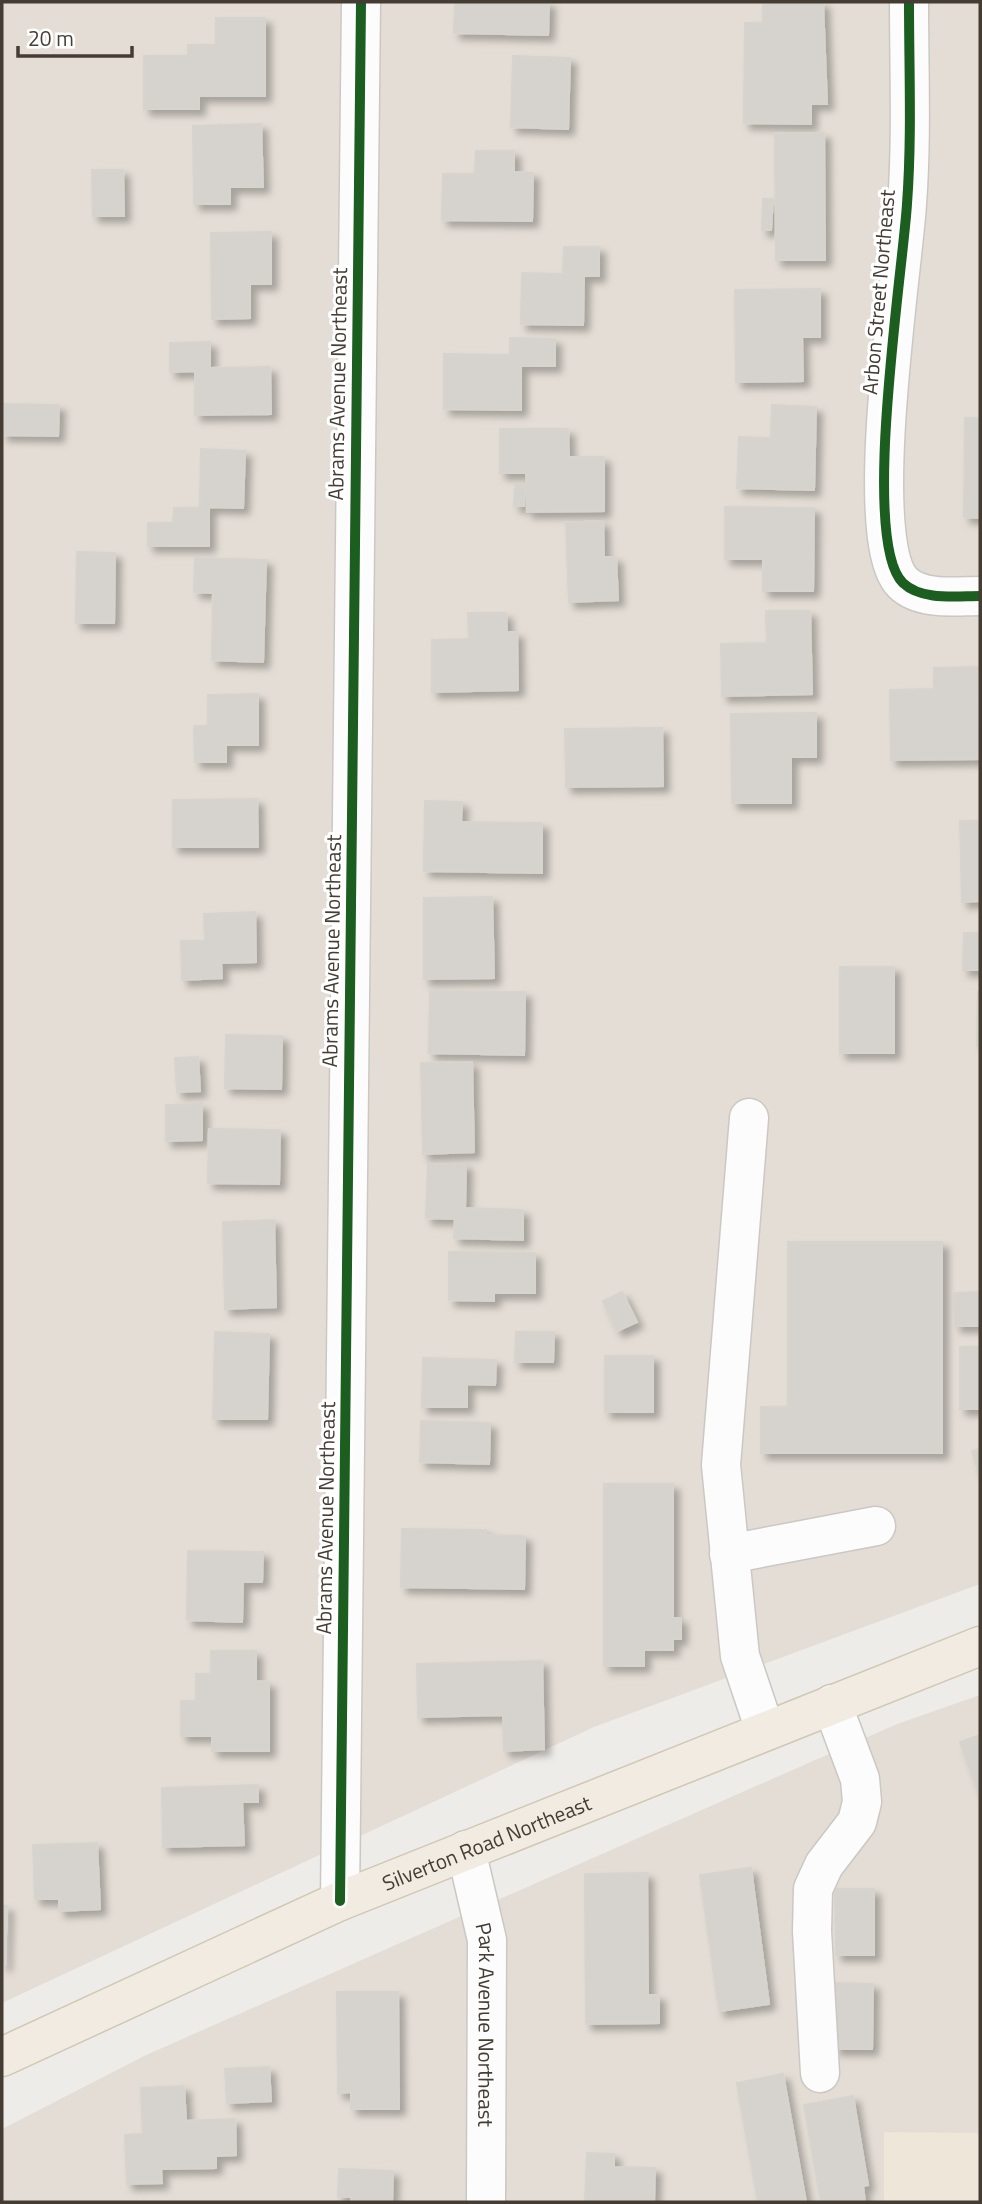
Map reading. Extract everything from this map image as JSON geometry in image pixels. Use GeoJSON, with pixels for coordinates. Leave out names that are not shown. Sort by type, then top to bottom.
{"type":"FeatureCollection","features":[{"type":"Feature","properties":{"kind":"main road","name":"Silverton Road Northeast"},"geometry":{"type":"LineString","coordinates":[[2,2057],[340,1901],[980,1646]]}},
{"type":"Feature","properties":{"kind":"street","name":"Abrams Avenue Northeast"},"geometry":{"type":"LineString","coordinates":[[340,1901],[361,2]]}},
{"type":"Feature","properties":{"kind":"street","name":"Arbon Street Northeast"},"geometry":{"type":"LineString","coordinates":[[909,2],[907,203],[885,436],[886,547],[903,582],[929,595],[980,596]]}},
{"type":"Feature","properties":{"kind":"street"},"geometry":{"type":"LineString","coordinates":[[748,1118],[721,1465],[740,1656],[765,1730]]}},
{"type":"Feature","properties":{"kind":"street"},"geometry":{"type":"LineString","coordinates":[[729,1554],[876,1526]]}},
{"type":"Feature","properties":{"kind":"street"},"geometry":{"type":"LineString","coordinates":[[820,2073],[812,1931],[813,1889],[824,1865],[857,1822],[862,1802],[860,1779],[832,1704]]}},
{"type":"Feature","properties":{"kind":"street","name":"Park Avenue Northeast"},"geometry":{"type":"LineString","coordinates":[[466,1850],[487,1940],[486,2202]]}},
{"type":"Feature","properties":{"kind":"shaded area"},"geometry":{"type":"Polygon","coordinates":[[[2,2],[980,2],[980,1584],[594,1727],[2,2003],[2,2]]]}},
{"type":"Feature","properties":{"kind":"shaded area"},"geometry":{"type":"Polygon","coordinates":[[[980,1695],[980,2202],[2,2202],[2,2129],[146,2055],[897,1724],[980,1695]]]}},
{"type":"Feature","properties":{"kind":"shaded area"},"geometry":{"type":"Polygon","coordinates":[[[884,2132],[980,2133],[980,2202],[884,2202],[884,2132]]]}},
{"type":"Feature","properties":{"kind":"building"},"geometry":{"type":"Polygon","coordinates":[[[455,2],[549,2],[548,35],[454,33],[455,2]]]}},
{"type":"Feature","properties":{"kind":"building"},"geometry":{"type":"Polygon","coordinates":[[[763,2],[823,2],[827,104],[811,104],[811,124],[744,123],[745,23],[763,23],[763,2]]]}},
{"type":"Feature","properties":{"kind":"building"},"geometry":{"type":"Polygon","coordinates":[[[216,18],[265,18],[265,96],[199,96],[199,109],[144,109],[144,56],[188,56],[188,45],[216,45],[216,18]]]}},
{"type":"Feature","properties":{"kind":"building"},"geometry":{"type":"Polygon","coordinates":[[[513,56],[570,58],[568,129],[511,127],[513,56]]]}},
{"type":"Feature","properties":{"kind":"building"},"geometry":{"type":"Polygon","coordinates":[[[261,124],[263,187],[230,187],[230,204],[194,204],[193,126],[261,124]]]}},
{"type":"Feature","properties":{"kind":"building"},"geometry":{"type":"Polygon","coordinates":[[[775,133],[824,133],[825,260],[776,260],[775,133]]]}},
{"type":"Feature","properties":{"kind":"building"},"geometry":{"type":"Polygon","coordinates":[[[476,151],[514,151],[514,172],[533,173],[532,221],[442,220],[443,174],[475,174],[476,151]]]}},
{"type":"Feature","properties":{"kind":"building"},"geometry":{"type":"Polygon","coordinates":[[[92,170],[123,170],[124,216],[93,216],[92,170]]]}},
{"type":"Feature","properties":{"kind":"building"},"geometry":{"type":"Polygon","coordinates":[[[763,199],[773,199],[771,230],[762,230],[763,199]]]}},
{"type":"Feature","properties":{"kind":"building"},"geometry":{"type":"Polygon","coordinates":[[[271,232],[271,284],[250,284],[250,318],[212,319],[211,233],[271,232]]]}},
{"type":"Feature","properties":{"kind":"building"},"geometry":{"type":"Polygon","coordinates":[[[564,247],[599,247],[599,276],[584,276],[583,325],[521,324],[522,273],[563,274],[564,247]]]}},
{"type":"Feature","properties":{"kind":"building"},"geometry":{"type":"Polygon","coordinates":[[[820,289],[820,337],[802,337],[803,381],[736,382],[735,290],[820,289]]]}},
{"type":"Feature","properties":{"kind":"building"},"geometry":{"type":"Polygon","coordinates":[[[510,338],[555,339],[555,366],[521,366],[521,410],[444,409],[444,354],[510,355],[510,338]]]}},
{"type":"Feature","properties":{"kind":"building"},"geometry":{"type":"Polygon","coordinates":[[[210,342],[210,368],[270,367],[271,414],[195,415],[195,371],[170,372],[170,343],[210,342]]]}},
{"type":"Feature","properties":{"kind":"building"},"geometry":{"type":"Polygon","coordinates":[[[2,404],[59,405],[58,436],[2,435],[2,404]]]}},
{"type":"Feature","properties":{"kind":"building"},"geometry":{"type":"Polygon","coordinates":[[[772,405],[816,407],[814,490],[737,488],[739,437],[771,438],[772,405]]]}},
{"type":"Feature","properties":{"kind":"building"},"geometry":{"type":"Polygon","coordinates":[[[965,418],[980,418],[980,518],[964,517],[965,418]]]}},
{"type":"Feature","properties":{"kind":"building"},"geometry":{"type":"Polygon","coordinates":[[[500,429],[568,429],[569,457],[604,457],[604,511],[527,512],[526,473],[500,473],[500,429]]]}},
{"type":"Feature","properties":{"kind":"building"},"geometry":{"type":"Polygon","coordinates":[[[201,449],[245,451],[243,508],[209,507],[209,546],[148,546],[148,523],[173,523],[174,508],[200,508],[201,449]]]}},
{"type":"Feature","properties":{"kind":"building"},"geometry":{"type":"Polygon","coordinates":[[[515,485],[525,485],[524,506],[514,506],[515,485]]]}},
{"type":"Feature","properties":{"kind":"building"},"geometry":{"type":"Polygon","coordinates":[[[725,507],[814,508],[813,591],[763,591],[763,559],[725,559],[725,507]]]}},
{"type":"Feature","properties":{"kind":"building"},"geometry":{"type":"Polygon","coordinates":[[[603,521],[604,557],[616,557],[618,600],[569,602],[566,523],[603,521]]]}},
{"type":"Feature","properties":{"kind":"building"},"geometry":{"type":"Polygon","coordinates":[[[77,552],[115,553],[114,623],[76,623],[77,552]]]}},
{"type":"Feature","properties":{"kind":"building"},"geometry":{"type":"Polygon","coordinates":[[[195,558],[266,560],[263,662],[212,660],[213,593],[194,592],[195,558]]]}},
{"type":"Feature","properties":{"kind":"building"},"geometry":{"type":"Polygon","coordinates":[[[766,611],[810,611],[812,694],[722,696],[721,644],[767,643],[766,611]]]}},
{"type":"Feature","properties":{"kind":"building"},"geometry":{"type":"Polygon","coordinates":[[[468,613],[506,613],[507,632],[517,632],[518,690],[432,692],[432,640],[469,639],[468,613]]]}},
{"type":"Feature","properties":{"kind":"building"},"geometry":{"type":"Polygon","coordinates":[[[978,667],[979,759],[891,760],[890,690],[934,689],[934,668],[978,667]]]}},
{"type":"Feature","properties":{"kind":"building"},"geometry":{"type":"Polygon","coordinates":[[[258,694],[258,745],[226,745],[226,762],[195,762],[194,726],[208,726],[208,695],[258,694]]]}},
{"type":"Feature","properties":{"kind":"building"},"geometry":{"type":"Polygon","coordinates":[[[816,713],[816,757],[791,757],[791,803],[732,803],[731,714],[816,713]]]}},
{"type":"Feature","properties":{"kind":"building"},"geometry":{"type":"Polygon","coordinates":[[[662,728],[663,786],[566,787],[565,729],[662,728]]]}},
{"type":"Feature","properties":{"kind":"building"},"geometry":{"type":"Polygon","coordinates":[[[257,799],[258,847],[173,847],[173,800],[257,799]]]}},
{"type":"Feature","properties":{"kind":"building"},"geometry":{"type":"Polygon","coordinates":[[[425,801],[462,802],[461,822],[542,823],[542,873],[424,871],[425,801]]]}},
{"type":"Feature","properties":{"kind":"building"},"geometry":{"type":"Polygon","coordinates":[[[960,821],[980,821],[980,901],[962,902],[960,821]]]}},
{"type":"Feature","properties":{"kind":"building"},"geometry":{"type":"Polygon","coordinates":[[[492,897],[494,978],[424,979],[424,898],[492,897]]]}},
{"type":"Feature","properties":{"kind":"building"},"geometry":{"type":"Polygon","coordinates":[[[255,912],[256,962],[221,963],[222,978],[182,980],[181,941],[205,941],[204,914],[255,912]]]}},
{"type":"Feature","properties":{"kind":"building"},"geometry":{"type":"Polygon","coordinates":[[[964,933],[980,933],[980,970],[963,970],[964,933]]]}},
{"type":"Feature","properties":{"kind":"building"},"geometry":{"type":"Polygon","coordinates":[[[840,967],[894,967],[894,1053],[840,1053],[840,967]]]}},
{"type":"Feature","properties":{"kind":"building"},"geometry":{"type":"Polygon","coordinates":[[[430,991],[525,992],[524,1055],[429,1053],[430,991]]]}},
{"type":"Feature","properties":{"kind":"building"},"geometry":{"type":"Polygon","coordinates":[[[980,992],[980,1046],[977,1046],[980,992]]]}},
{"type":"Feature","properties":{"kind":"building"},"geometry":{"type":"Polygon","coordinates":[[[226,1035],[282,1036],[281,1089],[225,1088],[226,1035]]]}},
{"type":"Feature","properties":{"kind":"building"},"geometry":{"type":"Polygon","coordinates":[[[198,1057],[200,1091],[177,1092],[175,1058],[198,1057]]]}},
{"type":"Feature","properties":{"kind":"building"},"geometry":{"type":"Polygon","coordinates":[[[472,1062],[474,1152],[423,1154],[421,1063],[472,1062]]]}},
{"type":"Feature","properties":{"kind":"building"},"geometry":{"type":"Polygon","coordinates":[[[202,1104],[202,1140],[166,1141],[166,1105],[202,1104]]]}},
{"type":"Feature","properties":{"kind":"building"},"geometry":{"type":"Polygon","coordinates":[[[209,1129],[280,1130],[279,1184],[208,1183],[209,1129]]]}},
{"type":"Feature","properties":{"kind":"building"},"geometry":{"type":"Polygon","coordinates":[[[428,1164],[466,1164],[465,1208],[523,1210],[523,1240],[454,1238],[455,1219],[426,1218],[428,1164]]]}},
{"type":"Feature","properties":{"kind":"building"},"geometry":{"type":"Polygon","coordinates":[[[274,1220],[276,1307],[225,1309],[223,1222],[274,1220]]]}},
{"type":"Feature","properties":{"kind":"building"},"geometry":{"type":"Polygon","coordinates":[[[788,1242],[942,1242],[942,1453],[761,1453],[761,1407],[788,1407],[788,1242]]]}},
{"type":"Feature","properties":{"kind":"building"},"geometry":{"type":"Polygon","coordinates":[[[449,1252],[535,1253],[535,1293],[494,1293],[494,1301],[449,1300],[449,1252]]]}},
{"type":"Feature","properties":{"kind":"building"},"geometry":{"type":"Polygon","coordinates":[[[622,1292],[637,1322],[617,1331],[603,1301],[622,1292]]]}},
{"type":"Feature","properties":{"kind":"building"},"geometry":{"type":"Polygon","coordinates":[[[980,1292],[980,1326],[955,1326],[954,1293],[980,1292]]]}},
{"type":"Feature","properties":{"kind":"building"},"geometry":{"type":"Polygon","coordinates":[[[215,1332],[269,1334],[267,1419],[213,1419],[215,1332]]]}},
{"type":"Feature","properties":{"kind":"building"},"geometry":{"type":"Polygon","coordinates":[[[516,1332],[554,1332],[553,1362],[515,1362],[516,1332]]]}},
{"type":"Feature","properties":{"kind":"building"},"geometry":{"type":"Polygon","coordinates":[[[960,1347],[980,1347],[980,1409],[960,1409],[960,1347]]]}},
{"type":"Feature","properties":{"kind":"building"},"geometry":{"type":"Polygon","coordinates":[[[605,1356],[653,1356],[653,1412],[605,1412],[605,1356]]]}},
{"type":"Feature","properties":{"kind":"building"},"geometry":{"type":"Polygon","coordinates":[[[423,1358],[496,1360],[495,1385],[467,1384],[467,1407],[422,1407],[423,1358]]]}},
{"type":"Feature","properties":{"kind":"building"},"geometry":{"type":"Polygon","coordinates":[[[421,1421],[490,1423],[489,1464],[420,1462],[421,1421]]]}},
{"type":"Feature","properties":{"kind":"building"},"geometry":{"type":"Polygon","coordinates":[[[980,1449],[980,1478],[972,1451],[980,1449]]]}},
{"type":"Feature","properties":{"kind":"building"},"geometry":{"type":"Polygon","coordinates":[[[604,1484],[673,1484],[673,1618],[681,1618],[681,1639],[673,1639],[673,1650],[644,1650],[644,1666],[604,1666],[604,1484]]]}},
{"type":"Feature","properties":{"kind":"building"},"geometry":{"type":"Polygon","coordinates":[[[402,1529],[486,1530],[485,1535],[525,1536],[524,1589],[401,1587],[402,1529]]]}},
{"type":"Feature","properties":{"kind":"building"},"geometry":{"type":"Polygon","coordinates":[[[188,1551],[263,1552],[262,1582],[243,1582],[242,1622],[187,1620],[188,1551]]]}},
{"type":"Feature","properties":{"kind":"building"},"geometry":{"type":"Polygon","coordinates":[[[211,1651],[256,1651],[256,1681],[269,1682],[269,1751],[212,1751],[212,1736],[181,1736],[181,1701],[196,1701],[196,1674],[211,1674],[211,1651]]]}},
{"type":"Feature","properties":{"kind":"building"},"geometry":{"type":"Polygon","coordinates":[[[542,1661],[544,1749],[504,1751],[503,1715],[418,1717],[417,1664],[542,1661]]]}},
{"type":"Feature","properties":{"kind":"building"},"geometry":{"type":"Polygon","coordinates":[[[980,1735],[980,1798],[960,1742],[980,1735]]]}},
{"type":"Feature","properties":{"kind":"building"},"geometry":{"type":"Polygon","coordinates":[[[258,1785],[258,1802],[242,1802],[244,1845],[163,1847],[162,1788],[258,1785]]]}},
{"type":"Feature","properties":{"kind":"building"},"geometry":{"type":"Polygon","coordinates":[[[97,1843],[100,1909],[59,1911],[59,1899],[35,1899],[33,1845],[97,1843]]]}},
{"type":"Feature","properties":{"kind":"building"},"geometry":{"type":"Polygon","coordinates":[[[751,1868],[769,2004],[719,2011],[700,1875],[751,1868]]]}},
{"type":"Feature","properties":{"kind":"building"},"geometry":{"type":"Polygon","coordinates":[[[647,1873],[648,1995],[659,1995],[659,2023],[586,2024],[585,1874],[647,1873]]]}},
{"type":"Feature","properties":{"kind":"building"},"geometry":{"type":"Polygon","coordinates":[[[835,1889],[874,1889],[874,1955],[836,1955],[835,1889]]]}},
{"type":"Feature","properties":{"kind":"building"},"geometry":{"type":"Polygon","coordinates":[[[2,1905],[7,1906],[5,1965],[2,1965],[2,1905]]]}},
{"type":"Feature","properties":{"kind":"building"},"geometry":{"type":"Polygon","coordinates":[[[835,1983],[873,1984],[872,2049],[834,2049],[835,1983]]]}},
{"type":"Feature","properties":{"kind":"building"},"geometry":{"type":"Polygon","coordinates":[[[337,1992],[398,1992],[399,2109],[351,2109],[351,2092],[338,2093],[337,1992]]]}},
{"type":"Feature","properties":{"kind":"building"},"geometry":{"type":"Polygon","coordinates":[[[269,2067],[271,2101],[227,2103],[225,2069],[269,2067]]]}},
{"type":"Feature","properties":{"kind":"building"},"geometry":{"type":"Polygon","coordinates":[[[783,2074],[806,2202],[758,2202],[737,2083],[783,2074]]]}},
{"type":"Feature","properties":{"kind":"building"},"geometry":{"type":"Polygon","coordinates":[[[184,2086],[186,2121],[235,2119],[236,2155],[216,2156],[216,2168],[161,2169],[162,2183],[127,2184],[125,2135],[143,2134],[141,2088],[184,2086]]]}},
{"type":"Feature","properties":{"kind":"building"},"geometry":{"type":"Polygon","coordinates":[[[853,2096],[868,2185],[863,2186],[865,2202],[821,2202],[804,2105],[853,2096]]]}},
{"type":"Feature","properties":{"kind":"building"},"geometry":{"type":"Polygon","coordinates":[[[587,2153],[614,2154],[614,2167],[655,2168],[654,2202],[585,2202],[587,2153]]]}},
{"type":"Feature","properties":{"kind":"building"},"geometry":{"type":"Polygon","coordinates":[[[339,2169],[393,2171],[392,2202],[351,2202],[351,2197],[338,2197],[339,2169]]]}},
{"type":"Feature","properties":{"kind":"cycle path"},"geometry":{"type":"LineString","coordinates":[[340,1901],[361,2]]}},
{"type":"Feature","properties":{"kind":"cycle path"},"geometry":{"type":"LineString","coordinates":[[909,2],[909,179],[887,403],[885,515],[891,557],[903,583],[911,589],[930,595],[980,596]]}}]}
